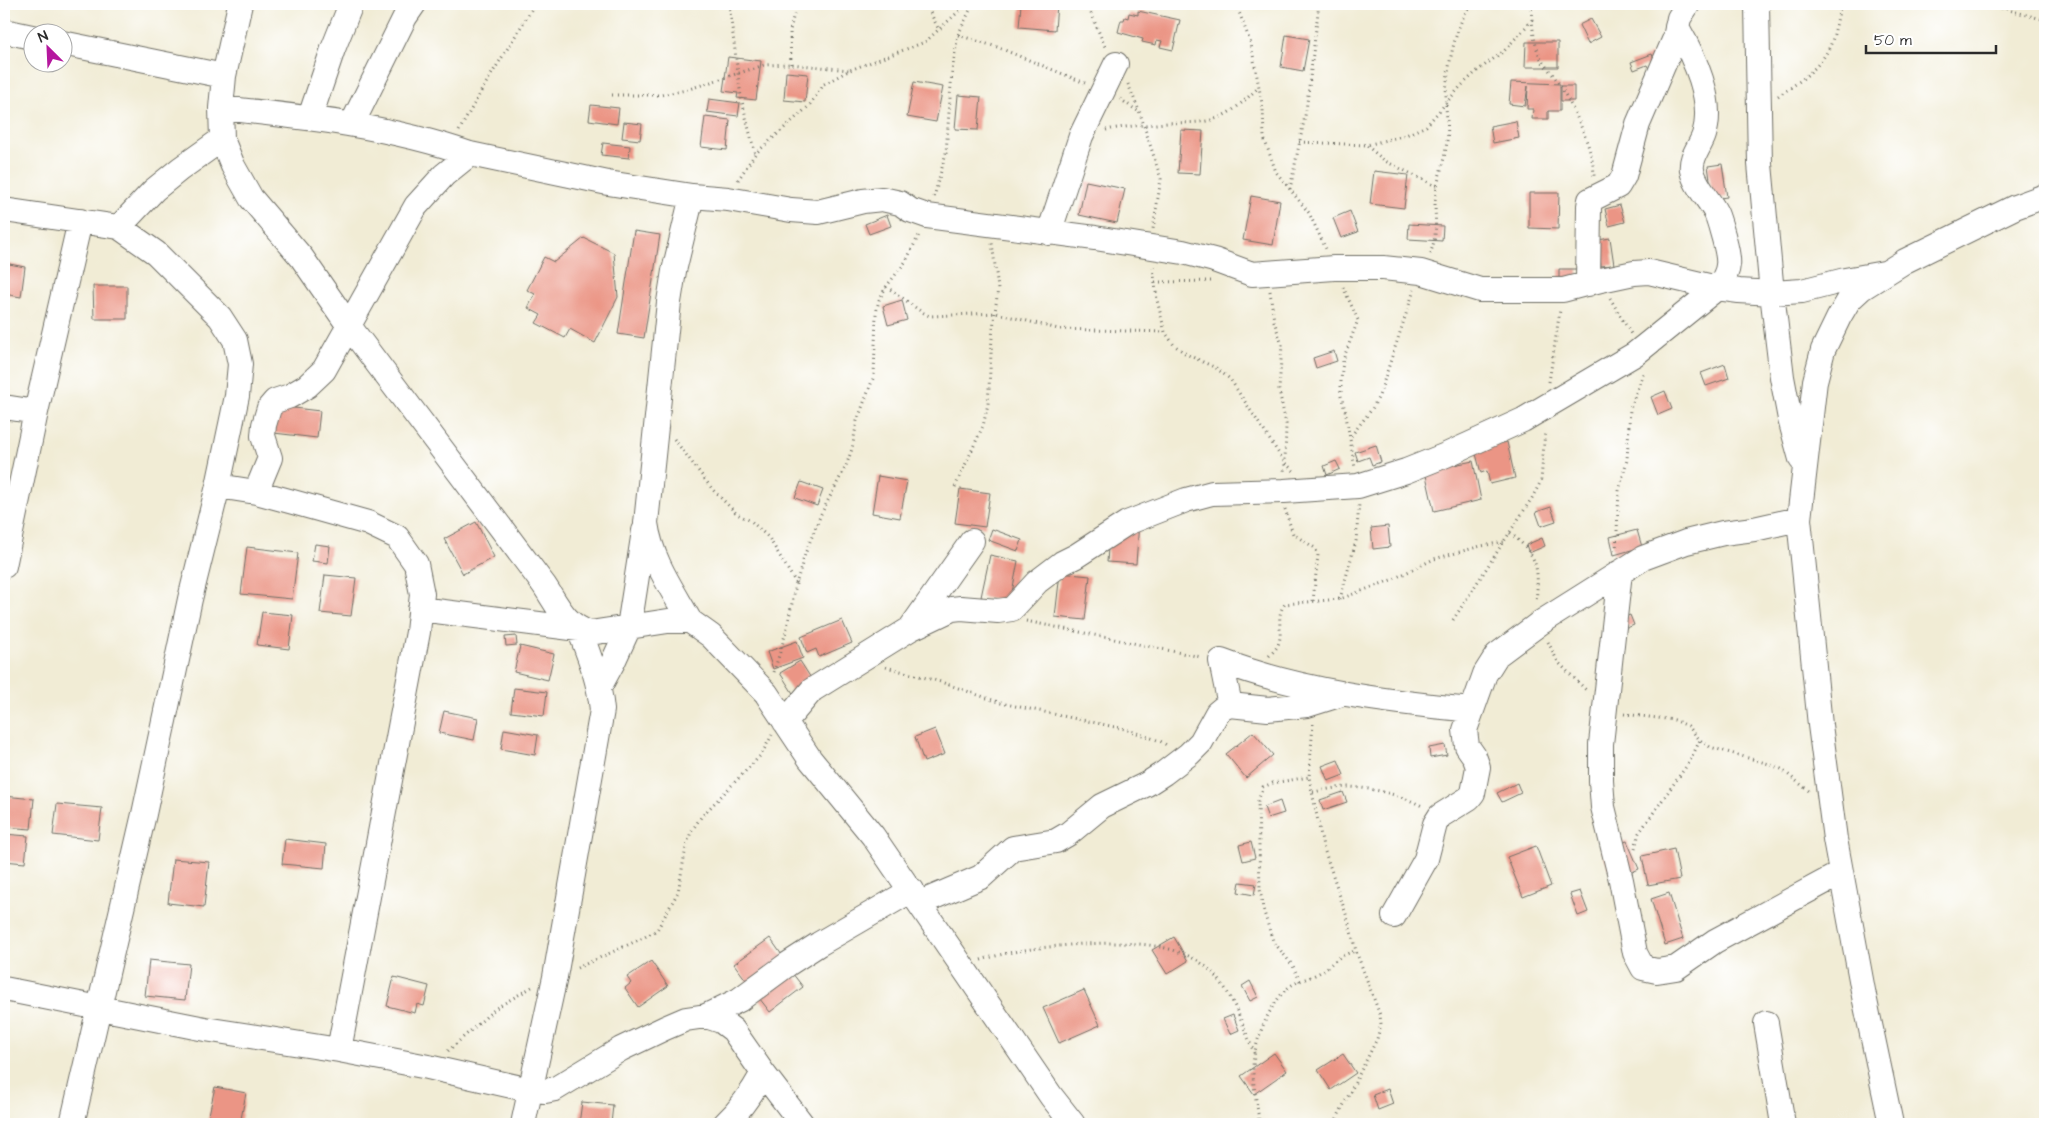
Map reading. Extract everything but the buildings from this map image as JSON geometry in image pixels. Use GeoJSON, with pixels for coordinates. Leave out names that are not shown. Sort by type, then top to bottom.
{"type":"FeatureCollection","features":[{"type":"Feature","properties":{"kind":"street"},"geometry":{"type":"LineString","coordinates":[[240,4],[224,76],[221,108],[222,139],[232,166],[251,198],[302,258],[349,326],[544,585],[568,621],[578,629],[595,668],[600,686],[602,710],[556,977],[524,1124]]}},
{"type":"Feature","properties":{"kind":"street"},"geometry":{"type":"LineString","coordinates":[[310,118],[333,49],[351,4]]}},
{"type":"Feature","properties":{"kind":"street"},"geometry":{"type":"LineString","coordinates":[[352,124],[405,17],[414,4]]}},
{"type":"Feature","properties":{"kind":"street"},"geometry":{"type":"LineString","coordinates":[[1757,4],[1760,164],[1772,293],[1790,419],[1804,470]]}},
{"type":"Feature","properties":{"kind":"street"},"geometry":{"type":"LineString","coordinates":[[1594,282],[1588,206],[1590,200],[1618,186],[1624,176],[1638,124],[1675,38],[1681,13]]}},
{"type":"Feature","properties":{"kind":"street"},"geometry":{"type":"LineString","coordinates":[[785,722],[812,690],[824,680],[864,659],[910,629],[952,609],[1006,611],[1015,607],[1037,582],[1050,571],[1127,523],[1186,500],[1212,494],[1358,486],[1406,471],[1523,420],[1582,387],[1641,349],[1717,288],[1725,278],[1728,268],[1728,254],[1716,214],[1696,181],[1691,161],[1704,136],[1707,122],[1705,96],[1681,13]]}},
{"type":"Feature","properties":{"kind":"street"},"geometry":{"type":"LineString","coordinates":[[4,31],[22,35]]}},
{"type":"Feature","properties":{"kind":"street"},"geometry":{"type":"LineString","coordinates":[[72,45],[224,76]]}},
{"type":"Feature","properties":{"kind":"street"},"geometry":{"type":"LineString","coordinates":[[1049,233],[1080,136],[1116,64]]}},
{"type":"Feature","properties":{"kind":"street"},"geometry":{"type":"LineString","coordinates":[[221,108],[352,124],[608,183],[692,196],[728,199],[791,210],[818,212],[863,200],[882,199],[900,203],[910,210],[927,216],[1095,238],[1182,252],[1214,260],[1252,274],[1334,268],[1384,268],[1422,272],[1480,290],[1563,290],[1634,273],[1649,272],[1717,288],[1772,293],[1802,291],[1845,280],[1884,274]]}},
{"type":"Feature","properties":{"kind":"street"},"geometry":{"type":"LineString","coordinates":[[118,227],[154,190],[222,139]]}},
{"type":"Feature","properties":{"kind":"street"},"geometry":{"type":"LineString","coordinates":[[256,492],[270,458],[263,436],[269,408],[275,401],[290,396],[307,386],[324,370],[416,206],[444,175],[460,150]]}},
{"type":"Feature","properties":{"kind":"street"},"geometry":{"type":"LineString","coordinates":[[600,686],[629,628],[646,523],[669,302],[692,196]]}},
{"type":"Feature","properties":{"kind":"street"},"geometry":{"type":"LineString","coordinates":[[1891,1124],[1841,873],[1820,725],[1799,519],[1815,381],[1823,350],[1849,300],[1862,288],[1905,261],[2014,207],[2045,196]]}},
{"type":"Feature","properties":{"kind":"street"},"geometry":{"type":"LineString","coordinates":[[4,210],[118,227],[156,253],[220,317],[234,340],[240,364],[237,396],[218,486],[190,600],[144,814],[72,1124]]}},
{"type":"Feature","properties":{"kind":"street"},"geometry":{"type":"LineString","coordinates":[[4,566],[36,412],[80,221]]}},
{"type":"Feature","properties":{"kind":"street"},"geometry":{"type":"LineString","coordinates":[[4,407],[36,412]]}},
{"type":"Feature","properties":{"kind":"street"},"geometry":{"type":"LineString","coordinates":[[218,486],[256,492],[368,523],[397,537],[416,564],[422,594],[420,609],[339,1050]]}},
{"type":"Feature","properties":{"kind":"street"},"geometry":{"type":"LineString","coordinates":[[1394,916],[1426,859],[1435,824],[1440,816],[1469,798],[1475,787],[1478,766],[1467,746],[1465,730],[1485,674],[1497,655],[1538,624],[1643,558],[1686,542],[1799,519]]}},
{"type":"Feature","properties":{"kind":"street"},"geometry":{"type":"LineString","coordinates":[[646,523],[648,540],[653,555],[690,621],[711,636],[766,693],[810,759],[873,836],[1051,1096],[1073,1124]]}},
{"type":"Feature","properties":{"kind":"street"},"geometry":{"type":"LineString","coordinates":[[910,629],[972,541]]}},
{"type":"Feature","properties":{"kind":"street"},"geometry":{"type":"LineString","coordinates":[[1620,572],[1615,637],[1601,744],[1601,781],[1603,807],[1621,880],[1635,953],[1643,968],[1657,971],[1676,968],[1715,941],[1841,873]]}},
{"type":"Feature","properties":{"kind":"street"},"geometry":{"type":"LineString","coordinates":[[420,609],[578,629],[590,633],[668,621],[690,621]]}},
{"type":"Feature","properties":{"kind":"street"},"geometry":{"type":"LineString","coordinates":[[1221,661],[1258,675],[1342,694],[1472,710]]}},
{"type":"Feature","properties":{"kind":"street"},"geometry":{"type":"LineString","coordinates":[[1221,661],[1230,704]]}},
{"type":"Feature","properties":{"kind":"street"},"geometry":{"type":"LineString","coordinates":[[4,989],[205,1029],[339,1050],[428,1067],[530,1090],[545,1091],[554,1089],[621,1049],[648,1036],[686,1019],[706,1016],[739,1000],[819,944],[916,897],[981,877],[1013,848],[1056,841],[1068,834],[1102,806],[1147,784],[1181,760],[1201,742],[1216,713],[1230,704],[1268,708],[1314,704],[1342,694]]}},
{"type":"Feature","properties":{"kind":"street"},"geometry":{"type":"LineString","coordinates":[[706,1016],[721,1020],[733,1030],[802,1124]]}},
{"type":"Feature","properties":{"kind":"street"},"geometry":{"type":"LineString","coordinates":[[1766,1022],[1783,1124]]}},
{"type":"Feature","properties":{"kind":"street"},"geometry":{"type":"LineString","coordinates":[[725,1124],[738,1112],[751,1095],[763,1073]]}},
{"type":"Feature","properties":{"kind":"path"},"geometry":{"type":"LineString","coordinates":[[460,150],[483,88],[535,4]]}},
{"type":"Feature","properties":{"kind":"path"},"geometry":{"type":"LineString","coordinates":[[729,4],[737,74],[755,154]]}},
{"type":"Feature","properties":{"kind":"path"},"geometry":{"type":"LineString","coordinates":[[791,64],[790,31],[796,4]]}},
{"type":"Feature","properties":{"kind":"path"},"geometry":{"type":"LineString","coordinates":[[926,4],[939,31]]}},
{"type":"Feature","properties":{"kind":"path"},"geometry":{"type":"LineString","coordinates":[[728,199],[744,169],[755,154],[809,106],[824,84],[850,70],[925,42],[967,4]]}},
{"type":"Feature","properties":{"kind":"path"},"geometry":{"type":"LineString","coordinates":[[766,693],[780,654],[796,584],[821,514],[846,466],[858,421],[874,376],[876,313],[879,300],[886,287],[906,261],[927,216],[938,184],[946,154],[952,71],[958,35],[973,4]]}},
{"type":"Feature","properties":{"kind":"path"},"geometry":{"type":"LineString","coordinates":[[1087,4],[1105,48],[1134,96],[1161,179],[1150,247],[1157,300],[1165,332],[1174,345],[1186,354],[1216,368],[1230,378],[1285,463]]}},
{"type":"Feature","properties":{"kind":"path"},"geometry":{"type":"LineString","coordinates":[[1236,4],[1251,44],[1259,87],[1264,138],[1276,172],[1309,213],[1358,320],[1343,360],[1341,396],[1358,486],[1359,513],[1356,541],[1340,599]]}},
{"type":"Feature","properties":{"kind":"path"},"geometry":{"type":"LineString","coordinates":[[1290,190],[1306,111],[1319,4]]}},
{"type":"Feature","properties":{"kind":"path"},"geometry":{"type":"LineString","coordinates":[[1350,436],[1372,409],[1379,396],[1412,296],[1435,242],[1437,227],[1436,202],[1448,138],[1446,102],[1449,71],[1456,37],[1462,20],[1472,4]]}},
{"type":"Feature","properties":{"kind":"path"},"geometry":{"type":"LineString","coordinates":[[1531,4],[1537,47],[1542,61],[1556,79],[1573,111],[1590,153],[1594,173],[1594,198]]}},
{"type":"Feature","properties":{"kind":"path"},"geometry":{"type":"LineString","coordinates":[[1759,109],[1797,84],[1821,60],[1833,38],[1841,4]]}},
{"type":"Feature","properties":{"kind":"path"},"geometry":{"type":"LineString","coordinates":[[1987,4],[2045,20]]}},
{"type":"Feature","properties":{"kind":"path"},"geometry":{"type":"LineString","coordinates":[[1299,142],[1367,145],[1406,135],[1426,126],[1446,102],[1476,72],[1504,51],[1533,19]]}},
{"type":"Feature","properties":{"kind":"path"},"geometry":{"type":"LineString","coordinates":[[958,35],[1006,51],[1102,90],[1119,98],[1140,113]]}},
{"type":"Feature","properties":{"kind":"path"},"geometry":{"type":"LineString","coordinates":[[612,95],[661,95],[686,90],[757,66],[791,64],[850,70]]}},
{"type":"Feature","properties":{"kind":"path"},"geometry":{"type":"LineString","coordinates":[[1080,136],[1124,126],[1192,124],[1209,121],[1226,115],[1259,87]]}},
{"type":"Feature","properties":{"kind":"path"},"geometry":{"type":"LineString","coordinates":[[1367,145],[1385,161],[1438,187]]}},
{"type":"Feature","properties":{"kind":"path"},"geometry":{"type":"LineString","coordinates":[[955,487],[983,426],[988,404],[998,288],[990,225]]}},
{"type":"Feature","properties":{"kind":"path"},"geometry":{"type":"LineString","coordinates":[[1269,273],[1272,308],[1282,345],[1279,390],[1286,424],[1284,507],[1293,534],[1315,548],[1318,555],[1313,601]]}},
{"type":"Feature","properties":{"kind":"path"},"geometry":{"type":"LineString","coordinates":[[1594,282],[1641,349],[1645,362],[1644,373],[1630,409],[1627,460],[1619,491],[1616,549],[1620,572]]}},
{"type":"Feature","properties":{"kind":"path"},"geometry":{"type":"LineString","coordinates":[[886,287],[910,302],[922,313],[930,316],[996,313],[1058,329],[1165,332]]}},
{"type":"Feature","properties":{"kind":"path"},"geometry":{"type":"LineString","coordinates":[[1453,620],[1510,533],[1541,481],[1550,368],[1563,290]]}},
{"type":"Feature","properties":{"kind":"path"},"geometry":{"type":"LineString","coordinates":[[657,415],[713,490],[738,514],[751,521],[769,538],[796,584]]}},
{"type":"Feature","properties":{"kind":"path"},"geometry":{"type":"LineString","coordinates":[[1510,533],[1526,545],[1534,558],[1538,580],[1538,624],[1558,662],[1583,688],[1605,706],[1618,713],[1674,720],[1688,726],[1700,740],[1710,747],[1770,764],[1809,791],[1829,797]]}},
{"type":"Feature","properties":{"kind":"path"},"geometry":{"type":"LineString","coordinates":[[1258,675],[1269,656],[1278,646],[1281,632],[1279,615],[1285,604],[1340,599],[1390,580],[1434,559],[1481,546],[1504,542]]}},
{"type":"Feature","properties":{"kind":"path"},"geometry":{"type":"LineString","coordinates":[[1006,611],[1024,621],[1221,661]]}},
{"type":"Feature","properties":{"kind":"path"},"geometry":{"type":"LineString","coordinates":[[864,659],[905,673],[941,682],[1001,703],[1125,729],[1168,745],[1181,760]]}},
{"type":"Feature","properties":{"kind":"path"},"geometry":{"type":"LineString","coordinates":[[1314,704],[1310,777],[1323,846],[1348,920],[1356,951],[1382,1024],[1377,1039],[1334,1124]]}},
{"type":"Feature","properties":{"kind":"path"},"geometry":{"type":"LineString","coordinates":[[428,1067],[496,1008],[515,995],[644,938],[657,930],[678,892],[686,847],[691,832],[701,817],[761,754],[774,732],[785,722]]}},
{"type":"Feature","properties":{"kind":"path"},"geometry":{"type":"LineString","coordinates":[[1634,853],[1639,833],[1690,761],[1700,740]]}},
{"type":"Feature","properties":{"kind":"path"},"geometry":{"type":"LineString","coordinates":[[1300,981],[1293,966],[1273,941],[1264,909],[1260,889],[1258,801],[1264,787],[1273,783],[1310,777]]}},
{"type":"Feature","properties":{"kind":"path"},"geometry":{"type":"LineString","coordinates":[[1313,792],[1348,787],[1390,793],[1410,800],[1440,816]]}},
{"type":"Feature","properties":{"kind":"path"},"geometry":{"type":"LineString","coordinates":[[962,965],[1000,954],[1035,947],[1113,942],[1144,944],[1187,955],[1202,964],[1215,976],[1223,987],[1255,1054]]}},
{"type":"Feature","properties":{"kind":"path"},"geometry":{"type":"LineString","coordinates":[[1259,1124],[1253,1067],[1263,1026],[1271,1009],[1282,993],[1300,981],[1318,974],[1338,956],[1356,951]]}}]}
